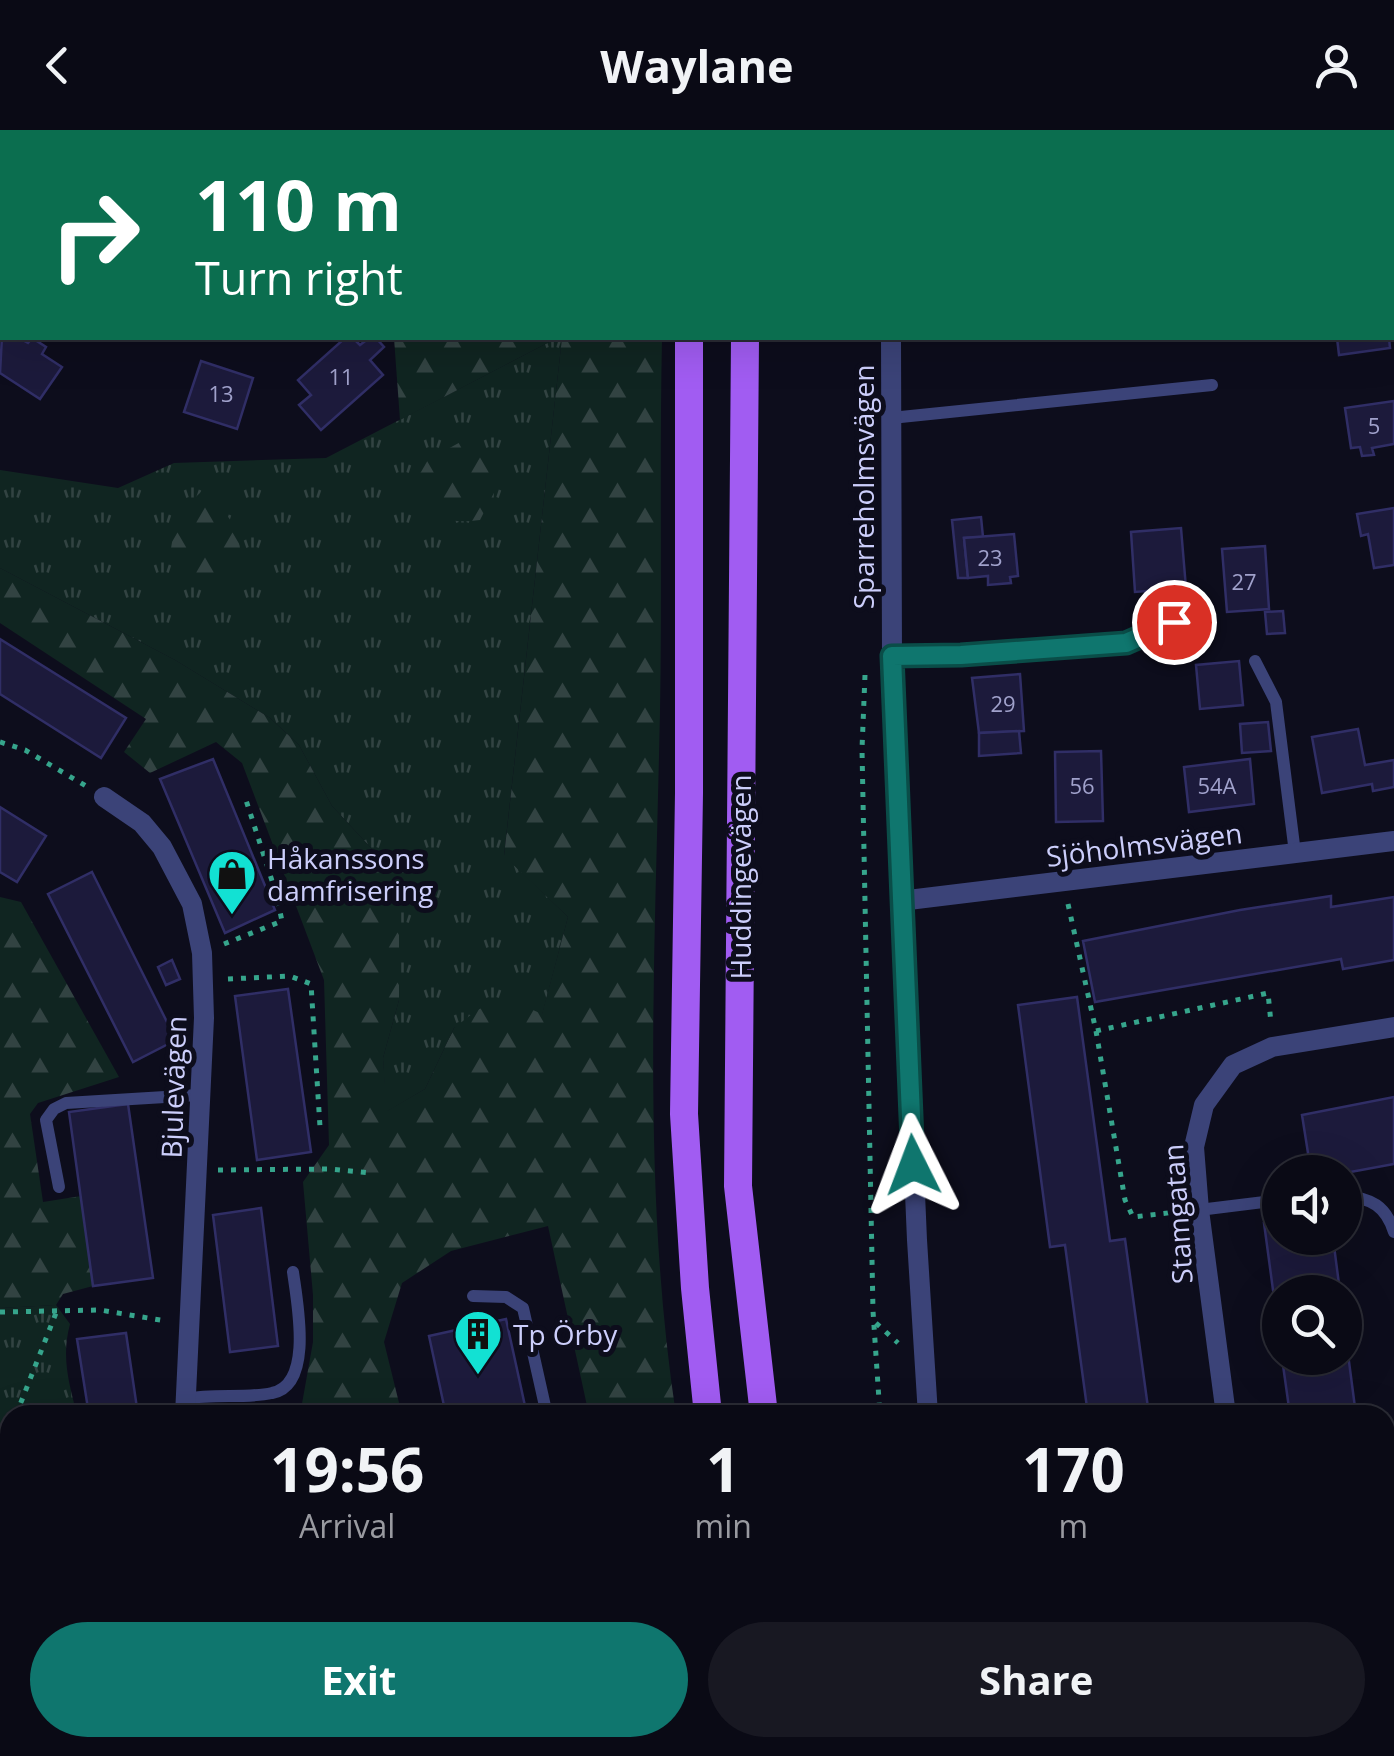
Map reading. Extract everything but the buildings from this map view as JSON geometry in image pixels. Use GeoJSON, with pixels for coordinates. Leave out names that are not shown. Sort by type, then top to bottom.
{"type":"FeatureCollection","features":[{"type":"Feature","properties":{"kind":"main road","name":"Huddingevägen"},"geometry":{"type":"LineString","coordinates":[[689,340],[690,754],[684,1114],[707,1405]]}},
{"type":"Feature","properties":{"kind":"main road","name":"Huddingevägen"},"geometry":{"type":"LineString","coordinates":[[746,340],[738,1186],[763,1405]]}},
{"type":"Feature","properties":{"kind":"street","name":"Sparreholmsvägen"},"geometry":{"type":"LineString","coordinates":[[891,340],[892,656],[900,901],[927,1405]]}},
{"type":"Feature","properties":{"kind":"street","name":"Bjulevägen"},"geometry":{"type":"LineString","coordinates":[[104,796],[142,823],[162,848],[192,904],[202,954],[204,1018],[185,1405]]}},
{"type":"Feature","properties":{"kind":"street","name":"Sjöholmsvägen"},"geometry":{"type":"LineString","coordinates":[[900,901],[1394,841]]}},
{"type":"Feature","properties":{"kind":"street","name":"Stamgatan"},"geometry":{"type":"LineString","coordinates":[[1225,1405],[1198,1210],[1194,1147],[1204,1106],[1233,1065],[1272,1047],[1394,1027]]}},
{"type":"Feature","properties":{"kind":"lane"},"geometry":{"type":"LineString","coordinates":[[891,418],[1212,385]]}},
{"type":"Feature","properties":{"kind":"lane"},"geometry":{"type":"LineString","coordinates":[[892,656],[1126,643],[1174,622]]}},
{"type":"Feature","properties":{"kind":"lane"},"geometry":{"type":"LineString","coordinates":[[1255,661],[1276,702],[1295,853]]}},
{"type":"Feature","properties":{"kind":"lane"},"geometry":{"type":"LineString","coordinates":[[58,1186],[46,1120],[54,1109],[66,1103],[198,1095]]}},
{"type":"Feature","properties":{"kind":"lane"},"geometry":{"type":"LineString","coordinates":[[1362,1197],[1382,1210],[1394,1232]]}},
{"type":"Feature","properties":{"kind":"lane"},"geometry":{"type":"LineString","coordinates":[[1198,1210],[1262,1202]]}},
{"type":"Feature","properties":{"kind":"lane"},"geometry":{"type":"LineString","coordinates":[[188,1405],[204,1395],[274,1393],[290,1384],[298,1361],[301,1324],[293,1272]]}},
{"type":"Feature","properties":{"kind":"lane"},"geometry":{"type":"LineString","coordinates":[[472,1296],[506,1297],[523,1308],[544,1405]]}},
{"type":"Feature","properties":{"kind":"path"},"geometry":{"type":"LineString","coordinates":[[866,660],[862,749],[879,1405]]}},
{"type":"Feature","properties":{"kind":"path"},"geometry":{"type":"LineString","coordinates":[[0,742],[25,750],[104,796]]}},
{"type":"Feature","properties":{"kind":"path"},"geometry":{"type":"LineString","coordinates":[[202,954],[282,920],[245,797]]}},
{"type":"Feature","properties":{"kind":"path"},"geometry":{"type":"LineString","coordinates":[[1063,881],[1096,1031],[1125,1200],[1133,1217],[1198,1210]]}},
{"type":"Feature","properties":{"kind":"path"},"geometry":{"type":"LineString","coordinates":[[203,980],[290,976],[311,984],[320,1127]]}},
{"type":"Feature","properties":{"kind":"path"},"geometry":{"type":"LineString","coordinates":[[1096,1031],[1268,993],[1272,1047]]}},
{"type":"Feature","properties":{"kind":"path"},"geometry":{"type":"LineString","coordinates":[[197,1170],[329,1169],[370,1173]]}},
{"type":"Feature","properties":{"kind":"path"},"geometry":{"type":"LineString","coordinates":[[0,1312],[100,1310],[189,1325]]}},
{"type":"Feature","properties":{"kind":"path"},"geometry":{"type":"LineString","coordinates":[[20,1405],[56,1312]]}},
{"type":"Feature","properties":{"kind":"green space"},"geometry":{"type":"Polygon","coordinates":[[[394,340],[553,340],[400,420],[394,340]]]}},
{"type":"Feature","properties":{"kind":"green space"},"geometry":{"type":"Polygon","coordinates":[[[553,340],[562,340],[504,855],[568,917],[542,1015],[506,999],[454,1028],[425,1089],[386,1112],[383,1058],[399,1000],[372,849],[332,806],[299,745],[270,718],[175,660],[0,568],[0,470],[118,488],[174,463],[326,458],[553,340]]]}},
{"type":"Feature","properties":{"kind":"green space"},"geometry":{"type":"Polygon","coordinates":[[[562,340],[662,340],[653,1086],[659,1251],[675,1405],[587,1405],[548,1226],[451,1251],[402,1283],[384,1342],[400,1405],[302,1405],[313,1342],[303,1182],[329,1145],[324,980],[242,763],[216,742],[150,773],[124,752],[146,719],[0,623],[0,568],[175,660],[270,718],[299,745],[332,806],[372,849],[399,904],[399,1000],[383,1058],[387,1111],[425,1089],[454,1028],[477,1010],[506,998],[542,1014],[568,917],[504,856],[562,340]]]}},
{"type":"Feature","properties":{"kind":"green space"},"geometry":{"type":"Polygon","coordinates":[[[464,440],[498,457],[498,485],[480,520],[448,520],[426,506],[411,489],[428,460],[464,440]]]}},
{"type":"Feature","properties":{"kind":"green space"},"geometry":{"type":"Polygon","coordinates":[[[202,491],[227,516],[239,542],[241,566],[218,587],[189,584],[170,555],[176,516],[202,491]]]}},
{"type":"Feature","properties":{"kind":"green space"},"geometry":{"type":"Polygon","coordinates":[[[0,897],[21,902],[119,1077],[38,1103],[30,1114],[43,1202],[81,1196],[93,1286],[63,1294],[56,1305],[0,1308],[0,897]]]}},
{"type":"Feature","properties":{"kind":"green space"},"geometry":{"type":"Polygon","coordinates":[[[56,1305],[70,1324],[66,1359],[75,1405],[0,1405],[0,1308],[56,1305]]]}},
{"type":"Feature","properties":{"kind":"place","name":"Håkanssons damfrisering"},"geometry":{"type":"Point","coordinates":[232,916]}},
{"type":"Feature","properties":{"kind":"place","name":"Tp Örby"},"geometry":{"type":"Point","coordinates":[478,1376]}},
{"type":"Feature","properties":{"kind":"route"},"geometry":{"type":"LineString","coordinates":[[913,1165],[892,656],[1126,643],[1174,622]]}}]}
